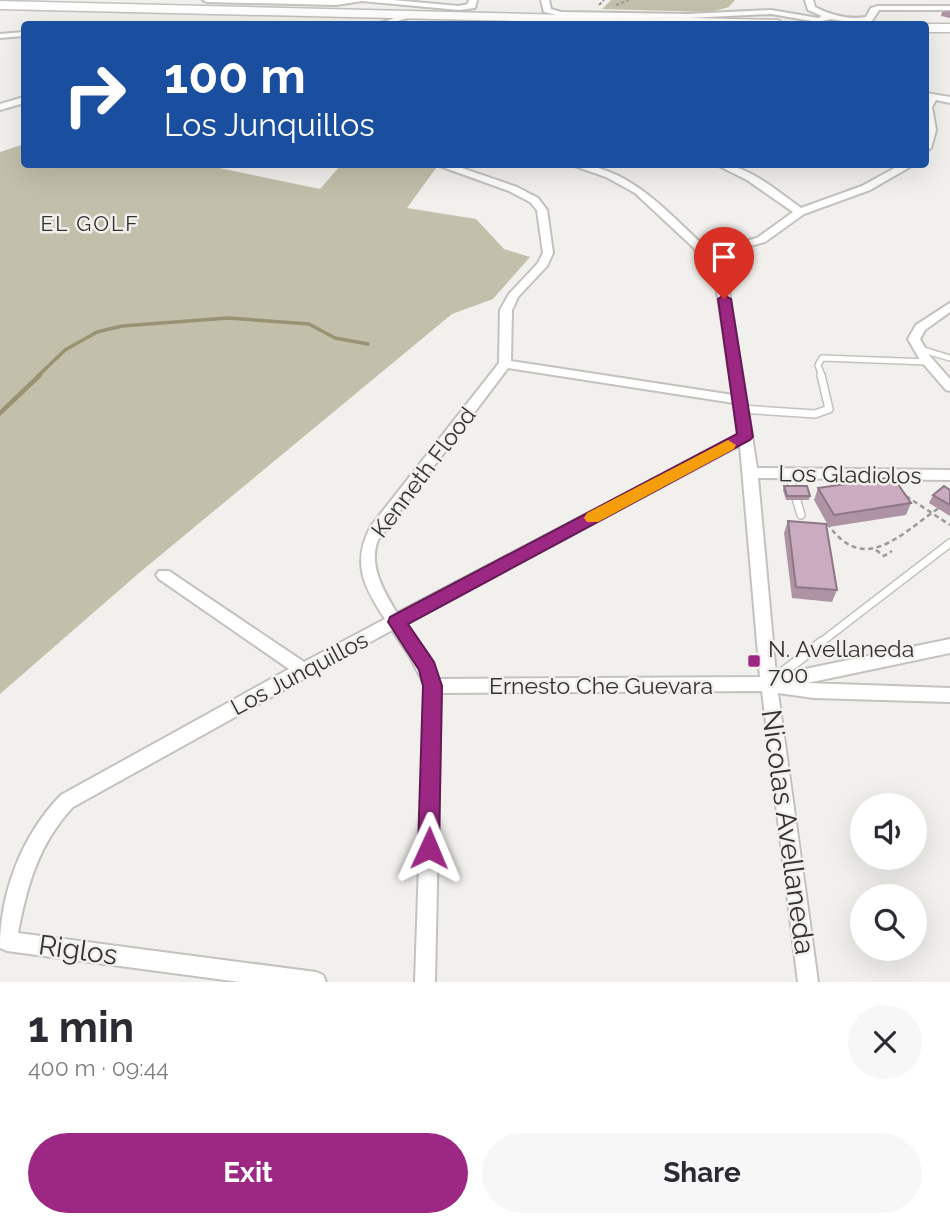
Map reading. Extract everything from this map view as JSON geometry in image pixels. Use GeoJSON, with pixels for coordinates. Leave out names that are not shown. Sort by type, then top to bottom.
{"type":"FeatureCollection","features":[{"type":"Feature","properties":{"kind":"street"},"geometry":{"type":"LineString","coordinates":[[207,0],[336,4],[361,0],[459,8],[472,6],[473,0]]}},
{"type":"Feature","properties":{"kind":"street"},"geometry":{"type":"LineString","coordinates":[[359,14],[361,0]]}},
{"type":"Feature","properties":{"kind":"street"},"geometry":{"type":"LineString","coordinates":[[545,0],[547,10],[554,13],[631,21]]}},
{"type":"Feature","properties":{"kind":"street"},"geometry":{"type":"LineString","coordinates":[[809,0],[811,8],[832,16],[859,21],[869,19],[878,8],[950,8]]}},
{"type":"Feature","properties":{"kind":"street"},"geometry":{"type":"LineString","coordinates":[[0,5],[408,15],[587,17],[771,12],[818,20],[832,16]]}},
{"type":"Feature","properties":{"kind":"street"},"geometry":{"type":"LineString","coordinates":[[391,21],[408,15]]}},
{"type":"Feature","properties":{"kind":"street"},"geometry":{"type":"LineString","coordinates":[[929,28],[950,28]]}},
{"type":"Feature","properties":{"kind":"street"},"geometry":{"type":"LineString","coordinates":[[0,36],[21,34]]}},
{"type":"Feature","properties":{"kind":"street"},"geometry":{"type":"LineString","coordinates":[[929,97],[950,100]]}},
{"type":"Feature","properties":{"kind":"street"},"geometry":{"type":"LineString","coordinates":[[0,107],[21,101]]}},
{"type":"Feature","properties":{"kind":"street"},"geometry":{"type":"LineString","coordinates":[[929,118],[929,137]]}},
{"type":"Feature","properties":{"kind":"street"},"geometry":{"type":"LineString","coordinates":[[450,168],[513,190],[534,200],[542,210],[548,253],[543,264],[513,296],[506,310],[505,364],[740,404]]}},
{"type":"Feature","properties":{"kind":"street","name":"Nicolas Avellaneda"},"geometry":{"type":"LineString","coordinates":[[586,168],[610,176],[639,191],[706,255],[722,285],[751,473],[769,684],[808,982]]}},
{"type":"Feature","properties":{"kind":"street"},"geometry":{"type":"LineString","coordinates":[[729,168],[751,178],[800,212]]}},
{"type":"Feature","properties":{"kind":"street"},"geometry":{"type":"LineString","coordinates":[[706,255],[761,240],[800,212],[866,188],[902,168]]}},
{"type":"Feature","properties":{"kind":"street"},"geometry":{"type":"LineString","coordinates":[[950,307],[920,328],[914,339],[928,362],[950,387]]}},
{"type":"Feature","properties":{"kind":"street","name":"Kenneth Flood"},"geometry":{"type":"LineString","coordinates":[[425,982],[433,686],[427,668],[386,609],[369,572],[368,548],[376,530],[505,364]]}},
{"type":"Feature","properties":{"kind":"street","name":"Los Junquillos"},"geometry":{"type":"LineString","coordinates":[[4,945],[16,892],[39,833],[50,816],[66,801],[303,670],[745,437]]}},
{"type":"Feature","properties":{"kind":"street","name":"Los Gladiolos"},"geometry":{"type":"LineString","coordinates":[[751,473],[950,475]]}},
{"type":"Feature","properties":{"kind":"street"},"geometry":{"type":"LineString","coordinates":[[164,575],[303,670]]}},
{"type":"Feature","properties":{"kind":"street"},"geometry":{"type":"LineString","coordinates":[[769,684],[950,646]]}},
{"type":"Feature","properties":{"kind":"street"},"geometry":{"type":"LineString","coordinates":[[769,684],[814,691],[950,695]]}},
{"type":"Feature","properties":{"kind":"street","name":"Ernesto Che Guevara"},"geometry":{"type":"LineString","coordinates":[[433,686],[769,684]]}},
{"type":"Feature","properties":{"kind":"street","name":"Riglos"},"geometry":{"type":"LineString","coordinates":[[4,945],[316,982]]}},
{"type":"Feature","properties":{"kind":"lane"},"geometry":{"type":"LineString","coordinates":[[919,349],[950,358]]}},
{"type":"Feature","properties":{"kind":"lane"},"geometry":{"type":"LineString","coordinates":[[740,404],[815,414],[829,409],[829,400],[818,365],[821,358],[928,362]]}},
{"type":"Feature","properties":{"kind":"lane"},"geometry":{"type":"LineString","coordinates":[[789,474],[801,514]]}},
{"type":"Feature","properties":{"kind":"lane"},"geometry":{"type":"LineString","coordinates":[[769,684],[950,543]]}},
{"type":"Feature","properties":{"kind":"path"},"geometry":{"type":"LineString","coordinates":[[903,494],[950,525]]}},
{"type":"Feature","properties":{"kind":"path"},"geometry":{"type":"LineString","coordinates":[[876,550],[939,508]]}},
{"type":"Feature","properties":{"kind":"path"},"geometry":{"type":"LineString","coordinates":[[939,517],[946,513]]}},
{"type":"Feature","properties":{"kind":"path"},"geometry":{"type":"LineString","coordinates":[[823,516],[834,533],[850,547],[876,550],[884,556],[892,551]]}},
{"type":"Feature","properties":{"kind":"shaded area"},"geometry":{"type":"Polygon","coordinates":[[[611,0],[735,0],[729,7],[711,12],[602,9],[611,0]]]}},
{"type":"Feature","properties":{"kind":"shaded area"},"geometry":{"type":"Polygon","coordinates":[[[21,145],[21,168],[219,168],[320,189],[338,168],[436,168],[407,208],[476,219],[504,249],[530,257],[493,299],[452,314],[139,573],[0,694],[0,152],[21,145]]]}},
{"type":"Feature","properties":{"kind":"building"},"geometry":{"type":"Polygon","coordinates":[[[893,477],[911,503],[834,515],[818,488],[893,477]]]}},
{"type":"Feature","properties":{"kind":"building"},"geometry":{"type":"Polygon","coordinates":[[[784,486],[807,486],[810,496],[787,496],[784,486]]]}},
{"type":"Feature","properties":{"kind":"building"},"geometry":{"type":"Polygon","coordinates":[[[944,486],[950,490],[950,505],[933,495],[944,486]]]}},
{"type":"Feature","properties":{"kind":"building"},"geometry":{"type":"Polygon","coordinates":[[[788,521],[826,524],[837,590],[796,587],[788,521]]]}},
{"type":"Feature","properties":{"kind":"waterway"},"geometry":{"type":"LineString","coordinates":[[38,376],[65,350],[97,332],[122,326],[228,318],[309,324],[335,338],[368,344]]}},
{"type":"Feature","properties":{"kind":"waterway"},"geometry":{"type":"LineString","coordinates":[[0,413],[40,375]]}},
{"type":"Feature","properties":{"kind":"slow traffic"},"geometry":{"type":"LineString","coordinates":[[592,518],[728,445]]}},
{"type":"Feature","properties":{"kind":"place","name":"N. Avellaneda 700"},"geometry":{"type":"Point","coordinates":[754,661]}},
{"type":"Feature","properties":{"kind":"district","name":"EL GOLF"},"geometry":{"type":"Point","coordinates":[90,223]}},
{"type":"Feature","properties":{"kind":"route"},"geometry":{"type":"LineString","coordinates":[[429,848],[433,686],[427,668],[397,622],[745,437],[724,299]]}}]}
